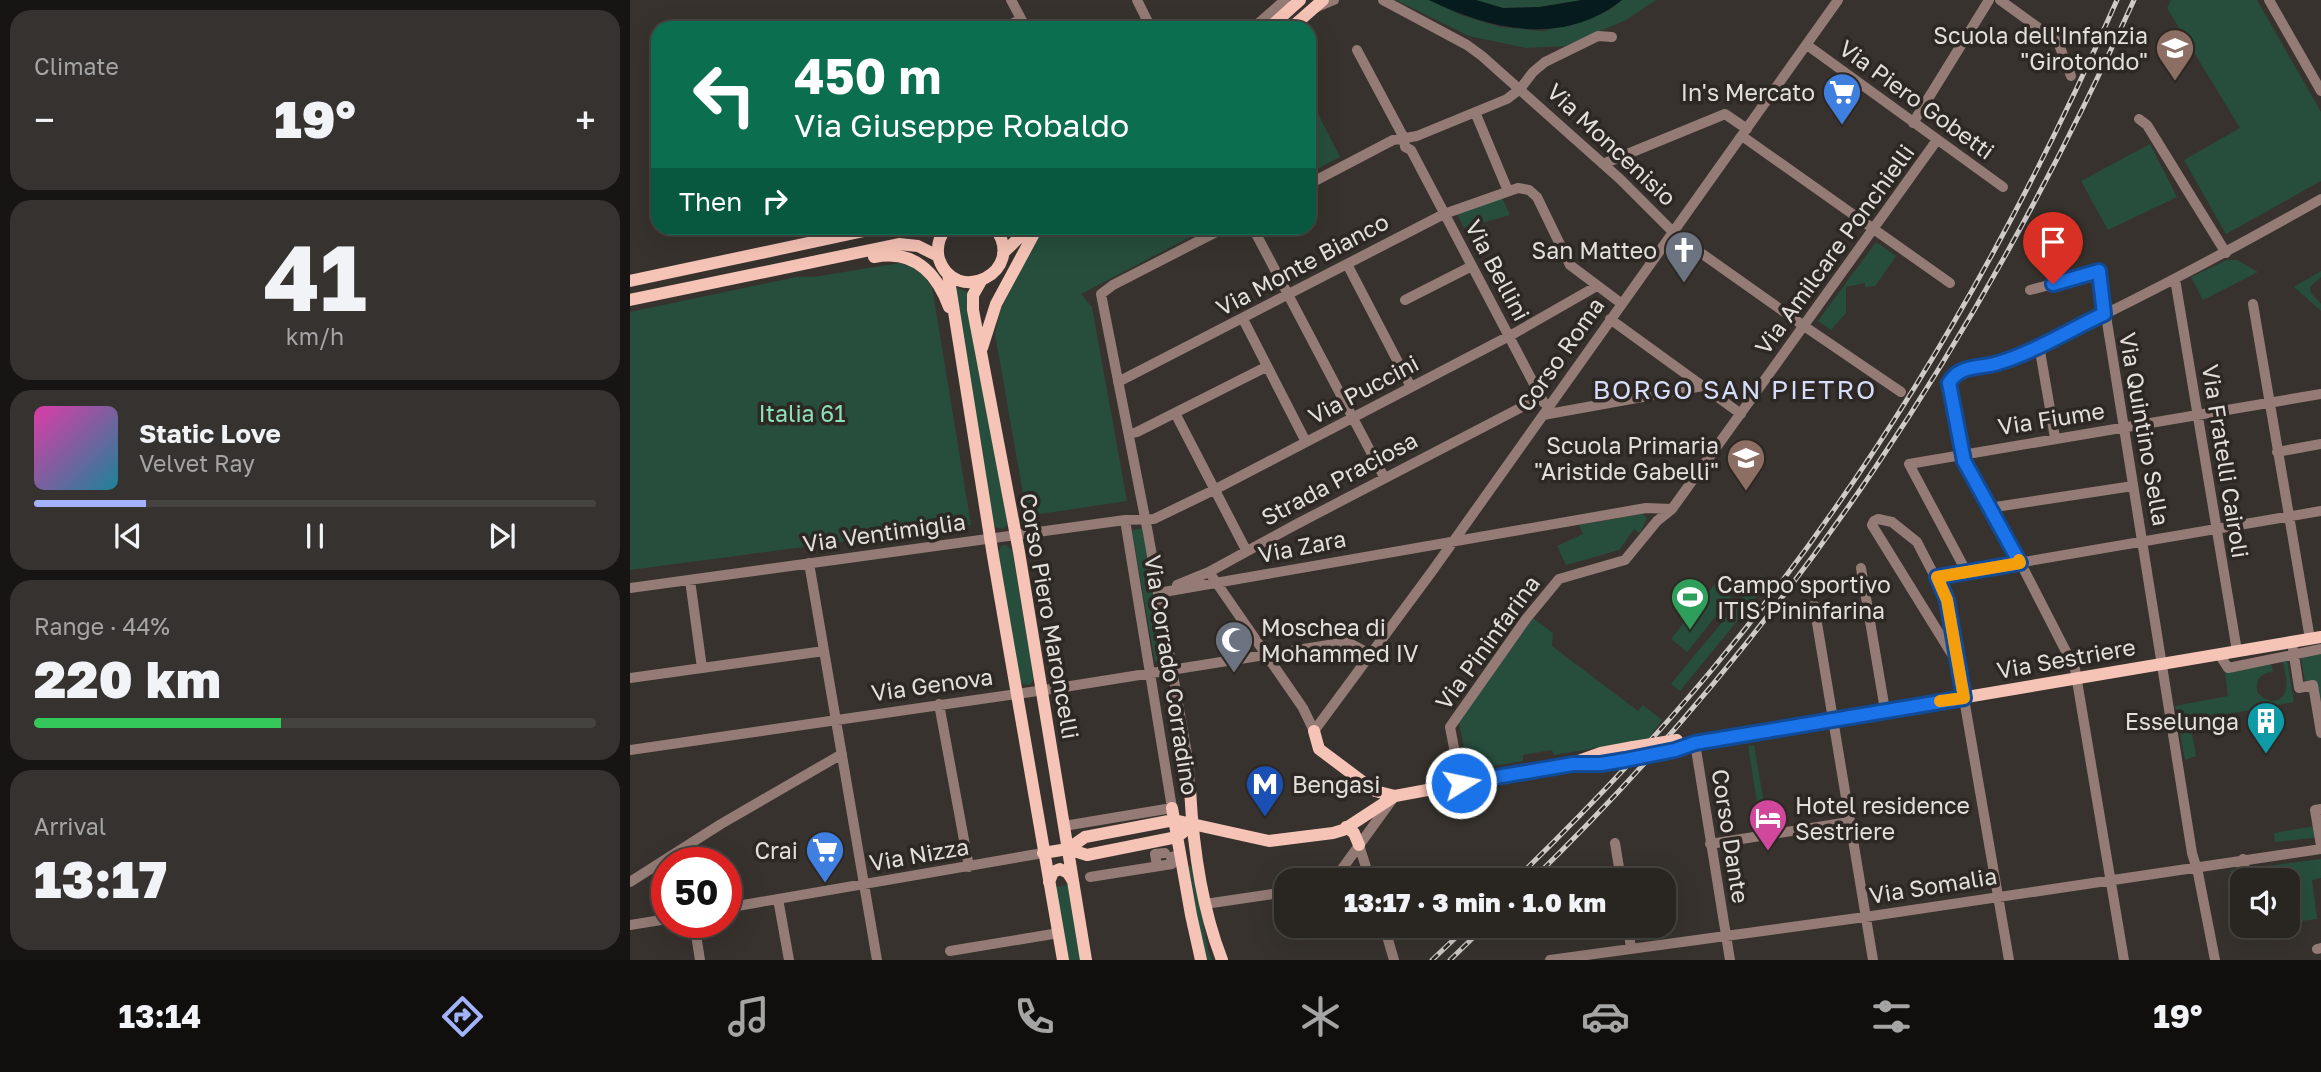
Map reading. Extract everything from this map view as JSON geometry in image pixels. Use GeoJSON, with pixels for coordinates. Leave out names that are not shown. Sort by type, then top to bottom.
{"type":"FeatureCollection","features":[{"type":"Feature","properties":{"kind":"main road"},"geometry":{"type":"LineString","coordinates":[[1277,21],[1300,0]]}},
{"type":"Feature","properties":{"kind":"main road"},"geometry":{"type":"LineString","coordinates":[[1299,21],[1323,0]]}},
{"type":"Feature","properties":{"kind":"main road"},"geometry":{"type":"LineString","coordinates":[[630,281],[845,235]]}},
{"type":"Feature","properties":{"kind":"main road"},"geometry":{"type":"LineString","coordinates":[[942,235],[938,256],[948,274],[969,282],[981,281],[995,271],[1003,253],[1022,235]]}},
{"type":"Feature","properties":{"kind":"main road"},"geometry":{"type":"LineString","coordinates":[[999,235],[1003,253]]}},
{"type":"Feature","properties":{"kind":"main road"},"geometry":{"type":"LineString","coordinates":[[981,352],[996,304],[1033,235]]}},
{"type":"Feature","properties":{"kind":"main road"},"geometry":{"type":"LineString","coordinates":[[630,300],[898,244],[918,246],[938,256]]}},
{"type":"Feature","properties":{"kind":"main road"},"geometry":{"type":"LineString","coordinates":[[804,263],[822,266],[889,254],[915,260],[938,285],[956,327]]}},
{"type":"Feature","properties":{"kind":"main road","name":"Corso Piero Maroncelli"},"geometry":{"type":"LineString","coordinates":[[948,274],[990,539],[1063,960]]}},
{"type":"Feature","properties":{"kind":"main road","name":"Corso Piero Maroncelli"},"geometry":{"type":"LineString","coordinates":[[981,281],[972,302],[1016,535],[1086,960]]}},
{"type":"Feature","properties":{"kind":"main road","name":"Via Sestriere"},"geometry":{"type":"LineString","coordinates":[[1573,764],[1601,753],[1633,747],[1695,743],[2237,651],[2293,648],[2316,638]]}},
{"type":"Feature","properties":{"kind":"main road","name":"Via Sestriere"},"geometry":{"type":"LineString","coordinates":[[1314,731],[1319,750],[1375,791],[1395,796],[1573,764],[1601,764],[1625,760],[1676,745]]}},
{"type":"Feature","properties":{"kind":"main road"},"geometry":{"type":"LineString","coordinates":[[1190,789],[1192,825],[1205,904],[1222,960]]}},
{"type":"Feature","properties":{"kind":"main road"},"geometry":{"type":"LineString","coordinates":[[1173,814],[1190,789]]}},
{"type":"Feature","properties":{"kind":"main road"},"geometry":{"type":"LineString","coordinates":[[1192,825],[1269,841],[1333,833],[1395,796]]}},
{"type":"Feature","properties":{"kind":"main road"},"geometry":{"type":"LineString","coordinates":[[1173,814],[1191,808]]}},
{"type":"Feature","properties":{"kind":"main road","name":"Via Nizza"},"geometry":{"type":"LineString","coordinates":[[1044,853],[1068,849],[1085,837],[1173,814],[1192,825],[1177,837],[1087,855],[1068,849]]}},
{"type":"Feature","properties":{"kind":"main road","name":"Via Corrado Corradino"},"geometry":{"type":"LineString","coordinates":[[1173,814],[1201,960]]}},
{"type":"Feature","properties":{"kind":"main road"},"geometry":{"type":"LineString","coordinates":[[1346,827],[1354,834],[1359,845]]}},
{"type":"Feature","properties":{"kind":"main road"},"geometry":{"type":"LineString","coordinates":[[1049,882],[1054,872],[1060,869],[1068,873],[1073,881]]}},
{"type":"Feature","properties":{"kind":"street"},"geometry":{"type":"LineString","coordinates":[[1011,0],[1023,21]]}},
{"type":"Feature","properties":{"kind":"street"},"geometry":{"type":"LineString","coordinates":[[1137,0],[1148,21]]}},
{"type":"Feature","properties":{"kind":"street"},"geometry":{"type":"LineString","coordinates":[[1261,21],[1285,0]]}},
{"type":"Feature","properties":{"kind":"street"},"geometry":{"type":"LineString","coordinates":[[1312,10],[1334,0]]}},
{"type":"Feature","properties":{"kind":"street","name":"Via Moncenisio"},"geometry":{"type":"LineString","coordinates":[[1383,0],[1466,45],[1520,89],[1677,236],[1900,392]]}},
{"type":"Feature","properties":{"kind":"street","name":"Corso Roma"},"geometry":{"type":"LineString","coordinates":[[1314,731],[1454,540],[1838,0]]}},
{"type":"Feature","properties":{"kind":"street","name":"Via Amilcare Ponchielli"},"geometry":{"type":"LineString","coordinates":[[1913,122],[1989,0]]}},
{"type":"Feature","properties":{"kind":"street"},"geometry":{"type":"LineString","coordinates":[[2000,0],[2058,42],[2071,76]]}},
{"type":"Feature","properties":{"kind":"street"},"geometry":{"type":"LineString","coordinates":[[2269,0],[2321,91]]}},
{"type":"Feature","properties":{"kind":"street","name":"Via Moncenisio"},"geometry":{"type":"LineString","coordinates":[[1520,89],[1545,62],[1598,36],[1612,37]]}},
{"type":"Feature","properties":{"kind":"street","name":"Via Piero Gobetti"},"geometry":{"type":"LineString","coordinates":[[1807,45],[2003,187]]}},
{"type":"Feature","properties":{"kind":"street","name":"Via Bellini"},"geometry":{"type":"LineString","coordinates":[[1357,50],[1510,336],[1546,411]]}},
{"type":"Feature","properties":{"kind":"street"},"geometry":{"type":"LineString","coordinates":[[1316,180],[1393,140],[1407,143],[1417,136],[1507,99],[1520,89]]}},
{"type":"Feature","properties":{"kind":"street"},"geometry":{"type":"LineString","coordinates":[[1475,112],[1508,191],[1525,189],[1537,197],[1570,265],[1622,304]]}},
{"type":"Feature","properties":{"kind":"street"},"geometry":{"type":"LineString","coordinates":[[1602,164],[1725,114],[1744,133],[1873,230],[1950,283]]}},
{"type":"Feature","properties":{"kind":"street"},"geometry":{"type":"LineString","coordinates":[[2138,118],[2147,125],[2226,253]]}},
{"type":"Feature","properties":{"kind":"street","name":"Via Amilcare Ponchielli"},"geometry":{"type":"LineString","coordinates":[[1672,509],[1937,140]]}},
{"type":"Feature","properties":{"kind":"street","name":"Via Monte Bianco"},"geometry":{"type":"LineString","coordinates":[[1118,382],[1444,214],[1508,191]]}},
{"type":"Feature","properties":{"kind":"street"},"geometry":{"type":"LineString","coordinates":[[2124,960],[2078,677],[2020,563],[1968,470],[1962,454],[1949,383],[1954,374],[1965,368],[1997,363],[2175,279],[2321,199]]}},
{"type":"Feature","properties":{"kind":"street","name":"Via Corrado Corradino"},"geometry":{"type":"LineString","coordinates":[[1190,789],[1189,765],[1101,294],[1113,285],[1210,235]]}},
{"type":"Feature","properties":{"kind":"street"},"geometry":{"type":"LineString","coordinates":[[1257,235],[1384,477]]}},
{"type":"Feature","properties":{"kind":"street"},"geometry":{"type":"LineString","coordinates":[[1347,264],[1411,387]]}},
{"type":"Feature","properties":{"kind":"street"},"geometry":{"type":"LineString","coordinates":[[1405,300],[1472,266]]}},
{"type":"Feature","properties":{"kind":"street","name":"Via Quintino Sella"},"geometry":{"type":"LineString","coordinates":[[2030,290],[2099,271],[2179,775],[2215,960]]}},
{"type":"Feature","properties":{"kind":"street","name":"Via Fratelli Cairoli"},"geometry":{"type":"LineString","coordinates":[[2175,279],[2237,651]]}},
{"type":"Feature","properties":{"kind":"street","name":"Via Puccini"},"geometry":{"type":"LineString","coordinates":[[1144,519],[1154,519],[1214,490],[1510,336],[1597,286]]}},
{"type":"Feature","properties":{"kind":"street"},"geometry":{"type":"LineString","coordinates":[[2253,304],[2289,517],[2316,638]]}},
{"type":"Feature","properties":{"kind":"street"},"geometry":{"type":"LineString","coordinates":[[1242,319],[1306,442]]}},
{"type":"Feature","properties":{"kind":"street"},"geometry":{"type":"LineString","coordinates":[[1610,319],[1741,414]]}},
{"type":"Feature","properties":{"kind":"street"},"geometry":{"type":"LineString","coordinates":[[2039,345],[2055,438]]}},
{"type":"Feature","properties":{"kind":"street"},"geometry":{"type":"LineString","coordinates":[[1129,435],[1266,367]]}},
{"type":"Feature","properties":{"kind":"street"},"geometry":{"type":"LineString","coordinates":[[1546,411],[1703,386]]}},
{"type":"Feature","properties":{"kind":"street","name":"Via Fiume"},"geometry":{"type":"LineString","coordinates":[[1966,572],[1909,464],[2321,394]]}},
{"type":"Feature","properties":{"kind":"street","name":"Strada Praciosa"},"geometry":{"type":"LineString","coordinates":[[1158,593],[1209,572],[1384,477],[1539,398]]}},
{"type":"Feature","properties":{"kind":"street"},"geometry":{"type":"LineString","coordinates":[[1175,413],[1246,551]]}},
{"type":"Feature","properties":{"kind":"street"},"geometry":{"type":"LineString","coordinates":[[2277,452],[2321,444]]}},
{"type":"Feature","properties":{"kind":"street"},"geometry":{"type":"LineString","coordinates":[[1989,508],[2133,486]]}},
{"type":"Feature","properties":{"kind":"street"},"geometry":{"type":"LineString","coordinates":[[1454,540],[1646,508],[1672,509]]}},
{"type":"Feature","properties":{"kind":"street","name":"Via Pininfarina"},"geometry":{"type":"LineString","coordinates":[[1461,783],[1450,727],[1526,620],[1559,579],[1625,560],[1657,521],[1672,509]]}},
{"type":"Feature","properties":{"kind":"street"},"geometry":{"type":"LineString","coordinates":[[1937,577],[2321,511]]}},
{"type":"Feature","properties":{"kind":"street","name":"Via Ventimiglia"},"geometry":{"type":"LineString","coordinates":[[630,588],[1144,519]]}},
{"type":"Feature","properties":{"kind":"street"},"geometry":{"type":"LineString","coordinates":[[1958,664],[1872,525],[1874,521],[1878,519],[1892,522],[1917,542],[1947,600],[2009,960]]}},
{"type":"Feature","properties":{"kind":"street","name":"Via Corrado Corradino"},"geometry":{"type":"LineString","coordinates":[[1125,520],[1173,814]]}},
{"type":"Feature","properties":{"kind":"street","name":"Via Zara"},"geometry":{"type":"LineString","coordinates":[[1158,593],[1454,540]]}},
{"type":"Feature","properties":{"kind":"street"},"geometry":{"type":"LineString","coordinates":[[810,563],[877,960]]}},
{"type":"Feature","properties":{"kind":"street"},"geometry":{"type":"LineString","coordinates":[[1861,568],[1885,710]]}},
{"type":"Feature","properties":{"kind":"street"},"geometry":{"type":"LineString","coordinates":[[1209,572],[1303,708],[1314,731]]}},
{"type":"Feature","properties":{"kind":"street"},"geometry":{"type":"LineString","coordinates":[[690,580],[702,668]]}},
{"type":"Feature","properties":{"kind":"street"},"geometry":{"type":"LineString","coordinates":[[1814,605],[1873,960]]}},
{"type":"Feature","properties":{"kind":"street","name":"Via Genova"},"geometry":{"type":"LineString","coordinates":[[630,750],[1171,671],[1347,642],[1371,655]]}},
{"type":"Feature","properties":{"kind":"street"},"geometry":{"type":"LineString","coordinates":[[2219,654],[2228,668],[2293,648],[2321,649]]}},
{"type":"Feature","properties":{"kind":"street"},"geometry":{"type":"LineString","coordinates":[[2293,648],[2299,688],[2313,685],[2321,733]]}},
{"type":"Feature","properties":{"kind":"street"},"geometry":{"type":"LineString","coordinates":[[630,678],[824,651]]}},
{"type":"Feature","properties":{"kind":"street"},"geometry":{"type":"LineString","coordinates":[[939,704],[970,867]]}},
{"type":"Feature","properties":{"kind":"street","name":"Corso Dante"},"geometry":{"type":"LineString","coordinates":[[1695,743],[1730,960]]}},
{"type":"Feature","properties":{"kind":"street"},"geometry":{"type":"LineString","coordinates":[[630,882],[721,824],[842,754]]}},
{"type":"Feature","properties":{"kind":"street"},"geometry":{"type":"LineString","coordinates":[[1343,868],[1395,796]]}},
{"type":"Feature","properties":{"kind":"street"},"geometry":{"type":"LineString","coordinates":[[2321,809],[2315,810],[2321,847]]}},
{"type":"Feature","properties":{"kind":"street","name":"Via Nizza"},"geometry":{"type":"LineString","coordinates":[[1064,826],[1173,814]]}},
{"type":"Feature","properties":{"kind":"street"},"geometry":{"type":"LineString","coordinates":[[1710,844],[1849,822]]}},
{"type":"Feature","properties":{"kind":"street"},"geometry":{"type":"LineString","coordinates":[[1615,843],[1618,868]]}},
{"type":"Feature","properties":{"kind":"street"},"geometry":{"type":"LineString","coordinates":[[1359,845],[1366,868]]}},
{"type":"Feature","properties":{"kind":"street","name":"Via Somalia"},"geometry":{"type":"LineString","coordinates":[[1550,960],[1865,917],[2321,847]]}},
{"type":"Feature","properties":{"kind":"street","name":"Via Nizza"},"geometry":{"type":"LineString","coordinates":[[742,906],[1044,853]]}},
{"type":"Feature","properties":{"kind":"street"},"geometry":{"type":"LineString","coordinates":[[1090,877],[1157,866],[1171,858]]}},
{"type":"Feature","properties":{"kind":"street"},"geometry":{"type":"LineString","coordinates":[[2243,859],[2245,868]]}},
{"type":"Feature","properties":{"kind":"street"},"geometry":{"type":"LineString","coordinates":[[1205,904],[1274,894]]}},
{"type":"Feature","properties":{"kind":"street"},"geometry":{"type":"LineString","coordinates":[[778,900],[789,960]]}},
{"type":"Feature","properties":{"kind":"street"},"geometry":{"type":"LineString","coordinates":[[630,925],[651,922]]}},
{"type":"Feature","properties":{"kind":"street"},"geometry":{"type":"LineString","coordinates":[[950,951],[1059,933]]}},
{"type":"Feature","properties":{"kind":"street"},"geometry":{"type":"LineString","coordinates":[[697,938],[701,960]]}},
{"type":"Feature","properties":{"kind":"street"},"geometry":{"type":"LineString","coordinates":[[1388,938],[1394,960]]}},
{"type":"Feature","properties":{"kind":"street"},"geometry":{"type":"LineString","coordinates":[[1630,938],[1631,949]]}},
{"type":"Feature","properties":{"kind":"green space"},"geometry":{"type":"Polygon","coordinates":[[[1396,0],[1429,0],[1461,15],[1500,27],[1544,31],[1608,11],[1622,0],[1656,0],[1626,20],[1565,46],[1526,48],[1469,36],[1396,0]]]}},
{"type":"Feature","properties":{"kind":"green space"},"geometry":{"type":"Polygon","coordinates":[[[1476,0],[1582,0],[1539,7],[1503,8],[1476,0]]]}},
{"type":"Feature","properties":{"kind":"green space"},"geometry":{"type":"Polygon","coordinates":[[[2171,0],[2257,0],[2321,112],[2321,181],[2226,234],[2184,160],[2240,128],[2167,8],[2171,0]]]}},
{"type":"Feature","properties":{"kind":"green space"},"geometry":{"type":"Polygon","coordinates":[[[1316,110],[1340,157],[1316,169],[1316,110]]]}},
{"type":"Feature","properties":{"kind":"green space"},"geometry":{"type":"Polygon","coordinates":[[[2150,144],[2177,197],[2108,230],[2081,181],[2150,144]]]}},
{"type":"Feature","properties":{"kind":"green space"},"geometry":{"type":"Polygon","coordinates":[[[1502,198],[1510,215],[1464,228],[1457,214],[1502,198]]]}},
{"type":"Feature","properties":{"kind":"green space"},"geometry":{"type":"Polygon","coordinates":[[[1038,235],[1194,235],[1081,294],[1092,307],[1127,501],[1027,516],[995,334],[1000,311],[1038,235]]]}},
{"type":"Feature","properties":{"kind":"green space"},"geometry":{"type":"Polygon","coordinates":[[[1876,242],[1896,256],[1875,286],[1865,287],[1865,283],[1846,287],[1846,313],[1831,330],[1818,321],[1876,242]]]}},
{"type":"Feature","properties":{"kind":"green space"},"geometry":{"type":"Polygon","coordinates":[[[2227,260],[2237,260],[2258,272],[2203,300],[2191,277],[2227,260]]]}},
{"type":"Feature","properties":{"kind":"green space","name":"Italia 61"},"geometry":{"type":"Polygon","coordinates":[[[900,263],[919,270],[932,287],[971,525],[630,570],[630,312],[796,277],[813,277],[900,263]]]}},
{"type":"Feature","properties":{"kind":"green space"},"geometry":{"type":"Polygon","coordinates":[[[2321,271],[2321,277],[2310,287],[2311,293],[2321,304],[2321,311],[2294,287],[2321,271]]]}},
{"type":"Feature","properties":{"kind":"green space"},"geometry":{"type":"Polygon","coordinates":[[[954,287],[970,293],[1007,519],[1007,525],[1003,529],[995,527],[993,522],[954,287]]]}},
{"type":"Feature","properties":{"kind":"green space"},"geometry":{"type":"Polygon","coordinates":[[[1642,514],[1647,518],[1640,533],[1634,529],[1619,550],[1566,565],[1557,546],[1583,534],[1579,525],[1642,514]]]}},
{"type":"Feature","properties":{"kind":"green space"},"geometry":{"type":"Polygon","coordinates":[[[1143,528],[1166,660],[1155,662],[1132,530],[1143,528]]]}},
{"type":"Feature","properties":{"kind":"green space"},"geometry":{"type":"Polygon","coordinates":[[[1006,545],[1012,550],[1034,679],[1030,685],[1022,684],[1020,680],[998,553],[1001,546],[1006,545]]]}},
{"type":"Feature","properties":{"kind":"green space"},"geometry":{"type":"Polygon","coordinates":[[[1761,575],[1769,582],[1680,691],[1671,684],[1761,575]]]}},
{"type":"Feature","properties":{"kind":"green space"},"geometry":{"type":"Polygon","coordinates":[[[1715,584],[1731,597],[1687,652],[1671,639],[1715,584]]]}},
{"type":"Feature","properties":{"kind":"green space"},"geometry":{"type":"Polygon","coordinates":[[[1533,618],[1553,633],[1552,646],[1638,711],[1643,705],[1662,720],[1648,739],[1554,755],[1552,750],[1523,755],[1523,761],[1468,770],[1459,722],[1533,618]]]}},
{"type":"Feature","properties":{"kind":"green space"},"geometry":{"type":"Polygon","coordinates":[[[2321,653],[2321,717],[2315,682],[2305,683],[2301,657],[2321,653]]]}},
{"type":"Feature","properties":{"kind":"green space"},"geometry":{"type":"Polygon","coordinates":[[[2287,660],[2294,702],[2190,721],[2196,756],[2185,760],[2175,706],[2228,696],[2225,673],[2271,664],[2273,671],[2260,677],[2257,691],[2268,700],[2277,700],[2286,689],[2283,661],[2287,660]]]}},
{"type":"Feature","properties":{"kind":"green space"},"geometry":{"type":"Polygon","coordinates":[[[1754,745],[1768,827],[1761,828],[1748,746],[1754,745]]]}},
{"type":"Feature","properties":{"kind":"green space"},"geometry":{"type":"Polygon","coordinates":[[[2321,825],[2321,837],[2275,842],[2274,833],[2321,825]]]}},
{"type":"Feature","properties":{"kind":"green space"},"geometry":{"type":"Polygon","coordinates":[[[2321,859],[2321,878],[2312,880],[2317,919],[2300,921],[2300,868],[2253,868],[2321,859]]]}},
{"type":"Feature","properties":{"kind":"green space"},"geometry":{"type":"Polygon","coordinates":[[[1192,866],[1212,960],[1206,960],[1203,951],[1188,867],[1192,866]]]}},
{"type":"Feature","properties":{"kind":"green space"},"geometry":{"type":"Polygon","coordinates":[[[1068,885],[1081,960],[1067,960],[1055,887],[1068,885]]]}},
{"type":"Feature","properties":{"kind":"water"},"geometry":{"type":"Polygon","coordinates":[[[1429,0],[1476,0],[1503,8],[1540,7],[1582,0],[1622,0],[1599,15],[1576,24],[1551,29],[1527,29],[1477,19],[1429,0]]]}},
{"type":"Feature","properties":{"kind":"railway"},"geometry":{"type":"LineString","coordinates":[[1527,868],[1615,779],[1687,699],[1771,595],[1830,516],[1885,434],[1986,265],[2033,178],[2117,0]]}},
{"type":"Feature","properties":{"kind":"railway"},"geometry":{"type":"LineString","coordinates":[[1544,868],[1627,783],[1715,682],[1798,577],[1875,468],[1946,356],[2013,241],[2076,122],[2134,0]]}},
{"type":"Feature","properties":{"kind":"railway"},"geometry":{"type":"LineString","coordinates":[[1432,960],[1455,938]]}},
{"type":"Feature","properties":{"kind":"railway"},"geometry":{"type":"LineString","coordinates":[[1450,960],[1473,938]]}},
{"type":"Feature","properties":{"kind":"slow traffic"},"geometry":{"type":"LineString","coordinates":[[1940,701],[1964,698],[1947,600],[1937,577],[2020,563],[2019,560]]}},
{"type":"Feature","properties":{"kind":"place","name":"Scuola dell'Infanzia \"Girotondo\""},"geometry":{"type":"Point","coordinates":[2175,82]}},
{"type":"Feature","properties":{"kind":"place","name":"In's Mercato"},"geometry":{"type":"Point","coordinates":[1842,126]}},
{"type":"Feature","properties":{"kind":"place","name":"San Matteo"},"geometry":{"type":"Point","coordinates":[1684,284]}},
{"type":"Feature","properties":{"kind":"place","name":"Scuola Primaria \"Aristide Gabelli\""},"geometry":{"type":"Point","coordinates":[1746,492]}},
{"type":"Feature","properties":{"kind":"place","name":"Campo sportivo ITIS Pininfarina"},"geometry":{"type":"Point","coordinates":[1690,631]}},
{"type":"Feature","properties":{"kind":"place","name":"Moschea di Mohammed IV"},"geometry":{"type":"Point","coordinates":[1234,674]}},
{"type":"Feature","properties":{"kind":"place","name":"Esselunga"},"geometry":{"type":"Point","coordinates":[2266,755]}},
{"type":"Feature","properties":{"kind":"place","name":"Bengasi"},"geometry":{"type":"Point","coordinates":[1265,818]}},
{"type":"Feature","properties":{"kind":"place","name":"Hotel residence Sestriere"},"geometry":{"type":"Point","coordinates":[1768,852]}},
{"type":"Feature","properties":{"kind":"place","name":"Crai"},"geometry":{"type":"Point","coordinates":[825,884]}},
{"type":"Feature","properties":{"kind":"district","name":"BORGO SAN PIETRO"},"geometry":{"type":"Point","coordinates":[1735,389]}},
{"type":"Feature","properties":{"kind":"route"},"geometry":{"type":"LineString","coordinates":[[1461,783],[1573,764],[1601,764],[1625,760],[1695,743],[1964,698],[1947,600],[1937,577],[2020,563],[1964,461],[1949,383],[1954,374],[1965,368],[1997,363],[2104,314],[2099,271],[2053,284]]}}]}
